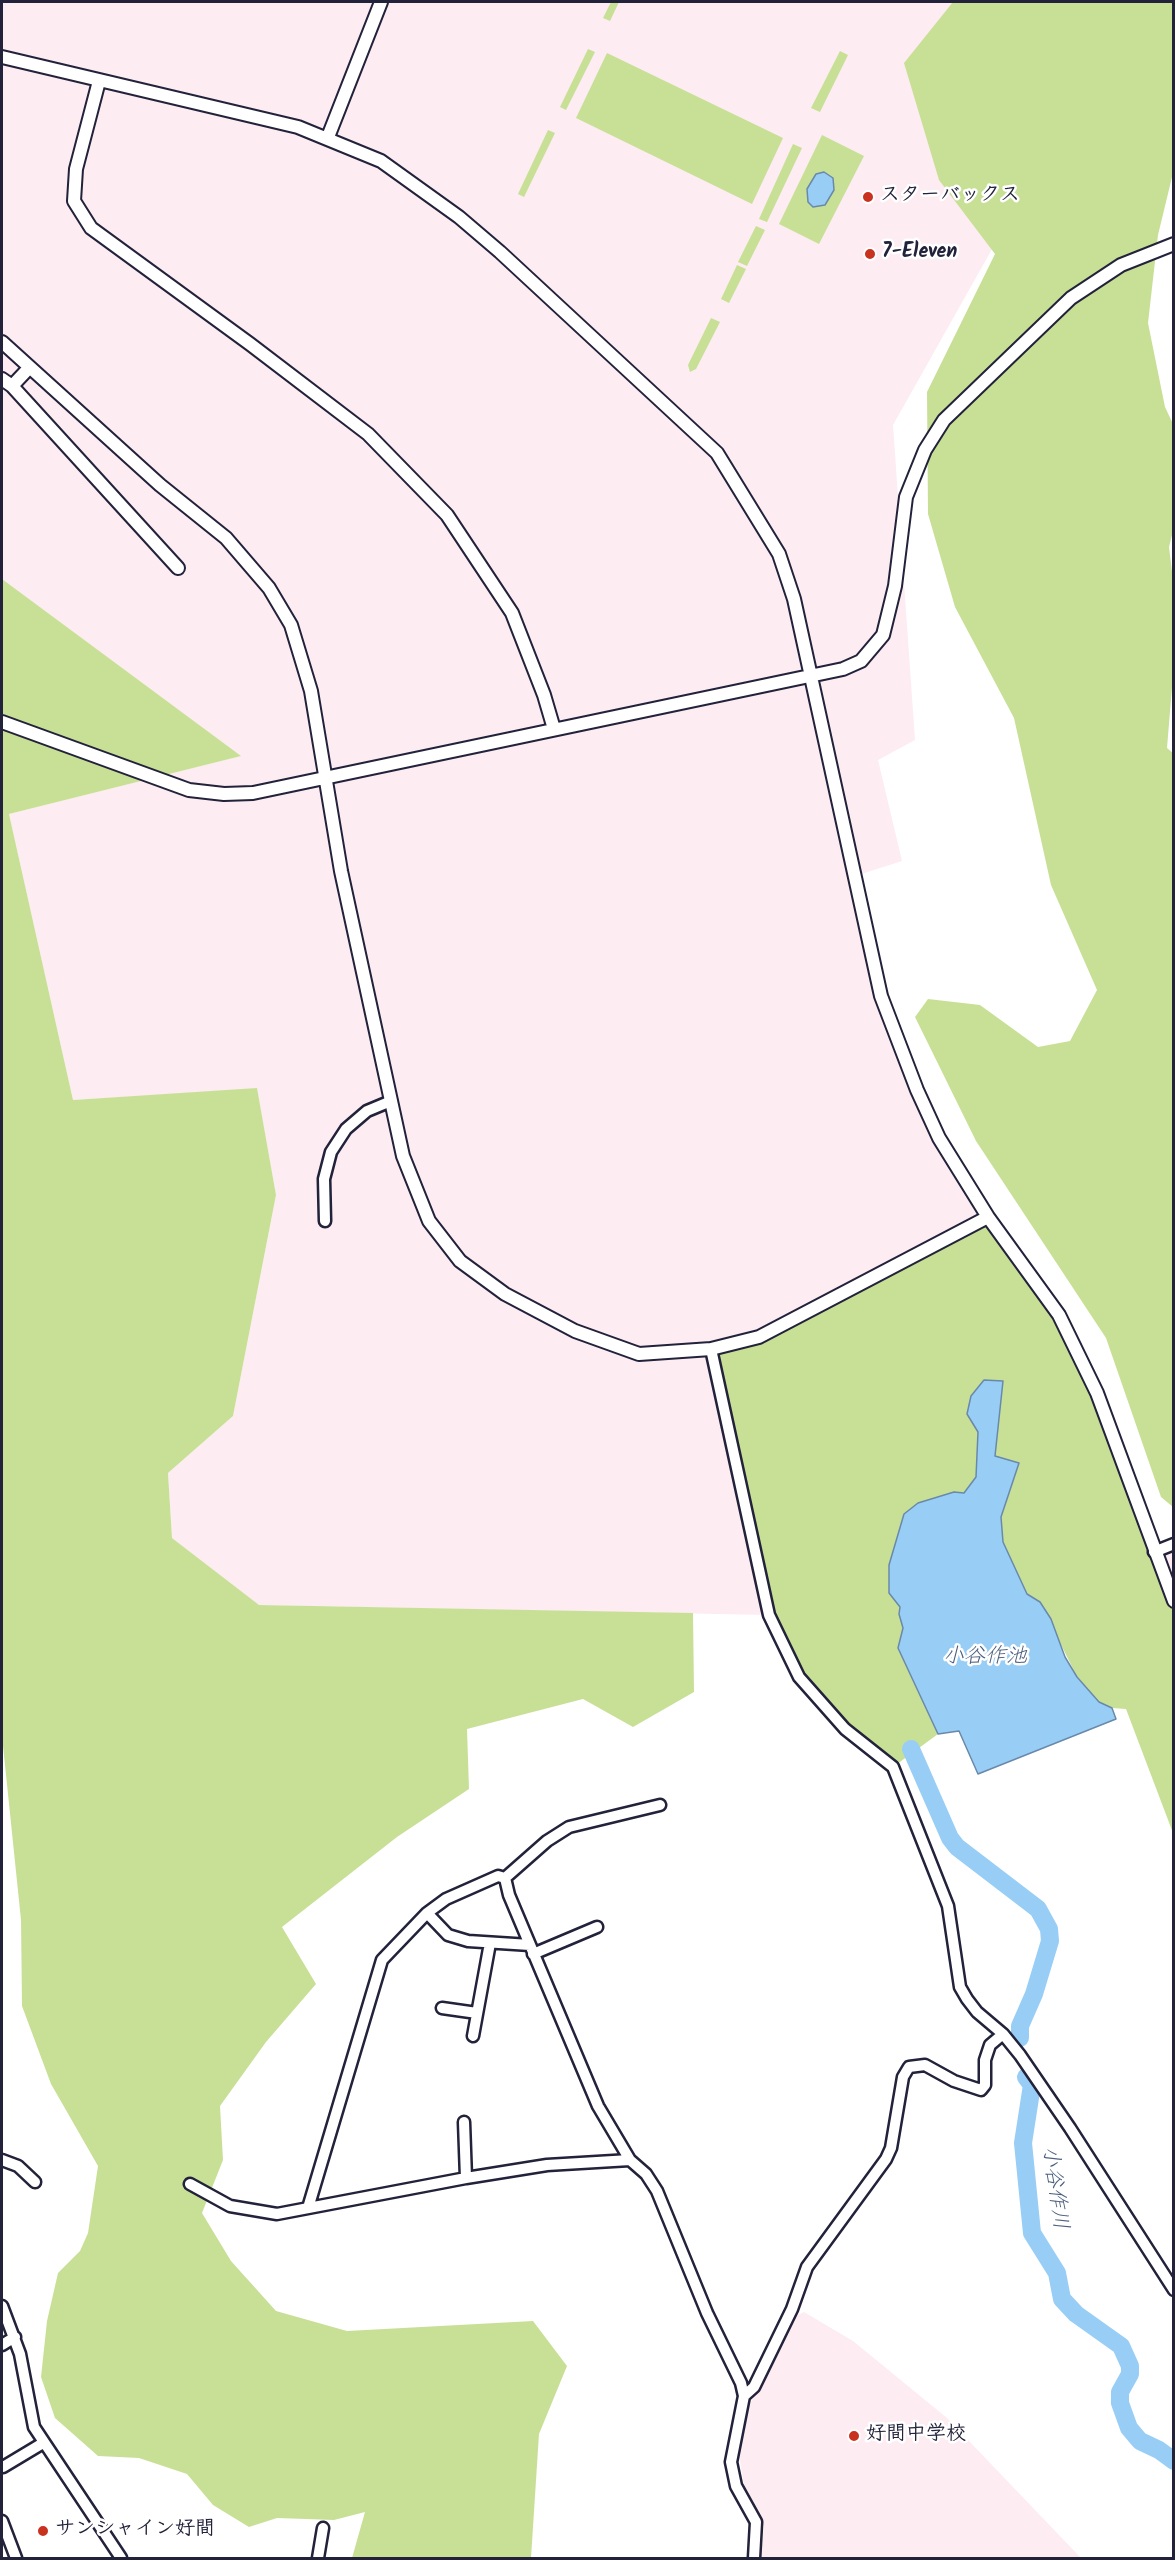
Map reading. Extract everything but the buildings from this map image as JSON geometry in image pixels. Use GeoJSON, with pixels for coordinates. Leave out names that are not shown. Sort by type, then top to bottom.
{"type":"FeatureCollection","features":[{"type":"Feature","properties":{"kind":"street"},"geometry":{"type":"LineString","coordinates":[[328,137],[381,2]]}},
{"type":"Feature","properties":{"kind":"street"},"geometry":{"type":"LineString","coordinates":[[2,57],[298,127],[328,137],[381,161],[459,217],[717,453],[779,554],[794,599],[813,677],[881,996],[939,1138],[988,1217],[1059,1315],[1097,1393],[1173,1601]]}},
{"type":"Feature","properties":{"kind":"street"},"geometry":{"type":"LineString","coordinates":[[99,81],[76,169],[74,201],[91,228],[250,344],[368,435],[447,515],[512,614],[544,695],[554,729]]}},
{"type":"Feature","properties":{"kind":"street"},"geometry":{"type":"LineString","coordinates":[[2,722],[189,790],[224,794],[253,793],[325,776],[843,669],[861,661],[883,635],[895,586],[906,497],[925,450],[944,420],[1071,298],[1121,265],[1173,244]]}},
{"type":"Feature","properties":{"kind":"street"},"geometry":{"type":"LineString","coordinates":[[2,342],[160,485],[226,538],[269,588],[291,625],[311,691],[341,871],[403,1156],[429,1221],[460,1261],[515,1300],[575,1331],[639,1354],[711,1349],[759,1337],[988,1217]]}},
{"type":"Feature","properties":{"kind":"street"},"geometry":{"type":"LineString","coordinates":[[12,386],[29,368]]}},
{"type":"Feature","properties":{"kind":"street"},"geometry":{"type":"LineString","coordinates":[[2,379],[12,386],[178,568]]}},
{"type":"Feature","properties":{"kind":"street"},"geometry":{"type":"LineString","coordinates":[[325,1221],[324,1179],[331,1152],[346,1129],[367,1112],[391,1101]]}},
{"type":"Feature","properties":{"kind":"street"},"geometry":{"type":"LineString","coordinates":[[711,1349],[769,1614],[799,1677],[845,1729],[893,1767],[948,1906],[960,1987],[977,2012],[1003,2034],[1070,2128],[1173,2290]]}},
{"type":"Feature","properties":{"kind":"street"},"geometry":{"type":"LineString","coordinates":[[1154,1552],[1173,1544]]}},
{"type":"Feature","properties":{"kind":"street"},"geometry":{"type":"LineString","coordinates":[[505,1878],[547,1841],[569,1827],[660,1805]]}},
{"type":"Feature","properties":{"kind":"street"},"geometry":{"type":"LineString","coordinates":[[308,2208],[352,2054],[382,1960],[427,1913],[446,1899],[498,1876],[505,1878]]}},
{"type":"Feature","properties":{"kind":"street"},"geometry":{"type":"LineString","coordinates":[[505,1878],[509,1895],[531,1949],[598,2106],[630,2160],[646,2174],[657,2191],[707,2313],[741,2383],[744,2396],[731,2462],[736,2486],[756,2522],[754,2559]]}},
{"type":"Feature","properties":{"kind":"street"},"geometry":{"type":"LineString","coordinates":[[427,1913],[448,1935],[468,1941],[531,1949],[597,1927]]}},
{"type":"Feature","properties":{"kind":"street"},"geometry":{"type":"LineString","coordinates":[[473,2036],[490,1943]]}},
{"type":"Feature","properties":{"kind":"street"},"geometry":{"type":"LineString","coordinates":[[442,2008],[477,2013]]}},
{"type":"Feature","properties":{"kind":"street"},"geometry":{"type":"LineString","coordinates":[[744,2396],[754,2387],[792,2309],[807,2267],[886,2159],[891,2148],[903,2077],[909,2067],[925,2065],[954,2081],[981,2090],[985,2085],[985,2060],[990,2045],[1003,2034]]}},
{"type":"Feature","properties":{"kind":"street"},"geometry":{"type":"LineString","coordinates":[[464,2122],[466,2178]]}},
{"type":"Feature","properties":{"kind":"street"},"geometry":{"type":"LineString","coordinates":[[2,2160],[18,2166],[35,2182]]}},
{"type":"Feature","properties":{"kind":"street"},"geometry":{"type":"LineString","coordinates":[[190,2184],[230,2206],[277,2214],[547,2165],[630,2160]]}},
{"type":"Feature","properties":{"kind":"street"},"geometry":{"type":"LineString","coordinates":[[2,2306],[15,2337],[30,2417],[43,2443],[121,2559]]}},
{"type":"Feature","properties":{"kind":"street"},"geometry":{"type":"LineString","coordinates":[[2,2345],[15,2337]]}},
{"type":"Feature","properties":{"kind":"street"},"geometry":{"type":"LineString","coordinates":[[3,2467],[43,2443]]}},
{"type":"Feature","properties":{"kind":"street"},"geometry":{"type":"LineString","coordinates":[[2,2521],[16,2559]]}},
{"type":"Feature","properties":{"kind":"street"},"geometry":{"type":"LineString","coordinates":[[318,2559],[323,2528]]}},
{"type":"Feature","properties":{"kind":"shaded area"},"geometry":{"type":"Polygon","coordinates":[[[2,2],[968,2],[1014,210],[893,425],[915,740],[878,760],[902,861],[855,876],[917,1090],[988,1217],[769,1615],[258,1605],[172,1538],[168,1473],[233,1416],[276,1195],[257,1089],[73,1100],[9,814],[240,756],[2,579],[2,2]]]}},
{"type":"Feature","properties":{"kind":"shaded area"},"geometry":{"type":"Polygon","coordinates":[[[1173,1544],[1173,1601],[1154,1552],[1173,1544]]]}},
{"type":"Feature","properties":{"kind":"shaded area","name":"好間中学校"},"geometry":{"type":"Polygon","coordinates":[[[804,2312],[853,2341],[947,2418],[1081,2558],[760,2558],[764,2526],[744,2485],[739,2455],[750,2404],[792,2318],[804,2312]]]}},
{"type":"Feature","properties":{"kind":"green space"},"geometry":{"type":"Polygon","coordinates":[[[611,2],[619,2],[610,21],[603,18],[611,2]]]}},
{"type":"Feature","properties":{"kind":"green space"},"geometry":{"type":"Polygon","coordinates":[[[953,2],[1173,2],[1173,173],[1158,235],[1148,323],[1165,407],[1174,426],[1174,527],[1169,547],[1174,588],[1174,663],[1167,748],[1174,754],[1173,1507],[1161,1497],[1106,1338],[976,1141],[915,1017],[928,999],[980,1005],[1038,1047],[1070,1041],[1097,990],[1051,885],[1014,718],[955,607],[928,514],[927,392],[995,254],[939,180],[904,63],[953,2]]]}},
{"type":"Feature","properties":{"kind":"green space"},"geometry":{"type":"Polygon","coordinates":[[[588,49],[595,52],[566,110],[560,107],[588,49]]]}},
{"type":"Feature","properties":{"kind":"green space"},"geometry":{"type":"Polygon","coordinates":[[[840,51],[848,55],[820,112],[811,108],[840,51]]]}},
{"type":"Feature","properties":{"kind":"green space"},"geometry":{"type":"Polygon","coordinates":[[[607,53],[783,138],[752,204],[576,118],[607,53]]]}},
{"type":"Feature","properties":{"kind":"green space"},"geometry":{"type":"Polygon","coordinates":[[[548,130],[555,133],[524,197],[518,194],[548,130]]]}},
{"type":"Feature","properties":{"kind":"green space"},"geometry":{"type":"Polygon","coordinates":[[[822,135],[864,156],[819,244],[779,224],[822,135]]]}},
{"type":"Feature","properties":{"kind":"green space"},"geometry":{"type":"Polygon","coordinates":[[[793,144],[802,148],[767,222],[759,219],[793,144]]]}},
{"type":"Feature","properties":{"kind":"green space"},"geometry":{"type":"Polygon","coordinates":[[[756,226],[765,230],[747,266],[738,262],[756,226]]]}},
{"type":"Feature","properties":{"kind":"green space"},"geometry":{"type":"Polygon","coordinates":[[[737,265],[746,269],[729,303],[721,299],[737,265]]]}},
{"type":"Feature","properties":{"kind":"green space"},"geometry":{"type":"Polygon","coordinates":[[[711,318],[720,322],[696,369],[690,372],[688,365],[711,318]]]}},
{"type":"Feature","properties":{"kind":"green space"},"geometry":{"type":"Polygon","coordinates":[[[2,579],[241,756],[9,814],[73,1100],[257,1088],[276,1195],[233,1416],[168,1473],[172,1538],[259,1605],[693,1613],[694,1692],[633,1727],[583,1699],[467,1729],[469,1789],[397,1837],[282,1927],[316,1984],[266,2042],[220,2106],[223,2160],[202,2213],[231,2261],[276,2311],[347,2331],[533,2321],[567,2366],[539,2434],[531,2558],[352,2558],[365,2512],[334,2520],[277,2518],[249,2527],[213,2505],[187,2474],[139,2458],[98,2456],[55,2418],[41,2377],[47,2321],[58,2273],[80,2251],[88,2233],[98,2166],[51,2084],[22,2006],[21,1920],[2,1736],[2,579]]]}},
{"type":"Feature","properties":{"kind":"green space"},"geometry":{"type":"Polygon","coordinates":[[[988,1217],[1059,1315],[1097,1393],[1173,1601],[1173,1833],[1126,1709],[1112,1708],[1099,1702],[1077,1677],[1040,1602],[1027,1594],[1003,1542],[1001,1517],[1018,1463],[995,1457],[1002,1382],[967,1414],[978,1432],[976,1477],[964,1493],[954,1492],[899,1614],[903,1629],[898,1648],[938,1734],[893,1767],[845,1729],[799,1677],[769,1615],[711,1349],[759,1337],[988,1217]]]}},
{"type":"Feature","properties":{"kind":"water"},"geometry":{"type":"Polygon","coordinates":[[[824,172],[833,178],[834,190],[825,205],[813,207],[808,202],[807,189],[816,174],[824,172]]]}},
{"type":"Feature","properties":{"kind":"water","name":"小谷作池"},"geometry":{"type":"Polygon","coordinates":[[[984,1380],[1003,1381],[995,1456],[1019,1463],[1001,1517],[1003,1542],[1027,1594],[1040,1602],[1051,1619],[1065,1657],[1077,1677],[1099,1702],[1112,1708],[1116,1719],[978,1774],[959,1731],[938,1734],[898,1648],[903,1628],[899,1614],[900,1607],[889,1593],[889,1565],[904,1514],[918,1503],[954,1492],[964,1493],[976,1477],[978,1432],[967,1414],[971,1396],[984,1380]]]}},
{"type":"Feature","properties":{"kind":"waterway","name":"小谷作川"},"geometry":{"type":"LineString","coordinates":[[911,1749],[950,1838],[957,1847],[1038,1909],[1049,1929],[1050,1941],[1034,1994],[1020,2026],[1020,2038]]}},
{"type":"Feature","properties":{"kind":"waterway","name":"小谷作川"},"geometry":{"type":"LineString","coordinates":[[1026,2077],[1032,2085],[1023,2143],[1032,2233],[1057,2273],[1062,2299],[1076,2314],[1121,2346],[1130,2366],[1130,2374],[1120,2392],[1120,2403],[1129,2428],[1140,2441],[1159,2450],[1174,2461]]}},
{"type":"Feature","properties":{"kind":"place","name":"スターバックス"},"geometry":{"type":"Point","coordinates":[868,197]}},
{"type":"Feature","properties":{"kind":"place","name":"7-Eleven"},"geometry":{"type":"Point","coordinates":[870,254]}},
{"type":"Feature","properties":{"kind":"place","name":"好間中学校"},"geometry":{"type":"Point","coordinates":[854,2436]}},
{"type":"Feature","properties":{"kind":"place","name":"サンシャイン好間"},"geometry":{"type":"Point","coordinates":[43,2531]}}]}
